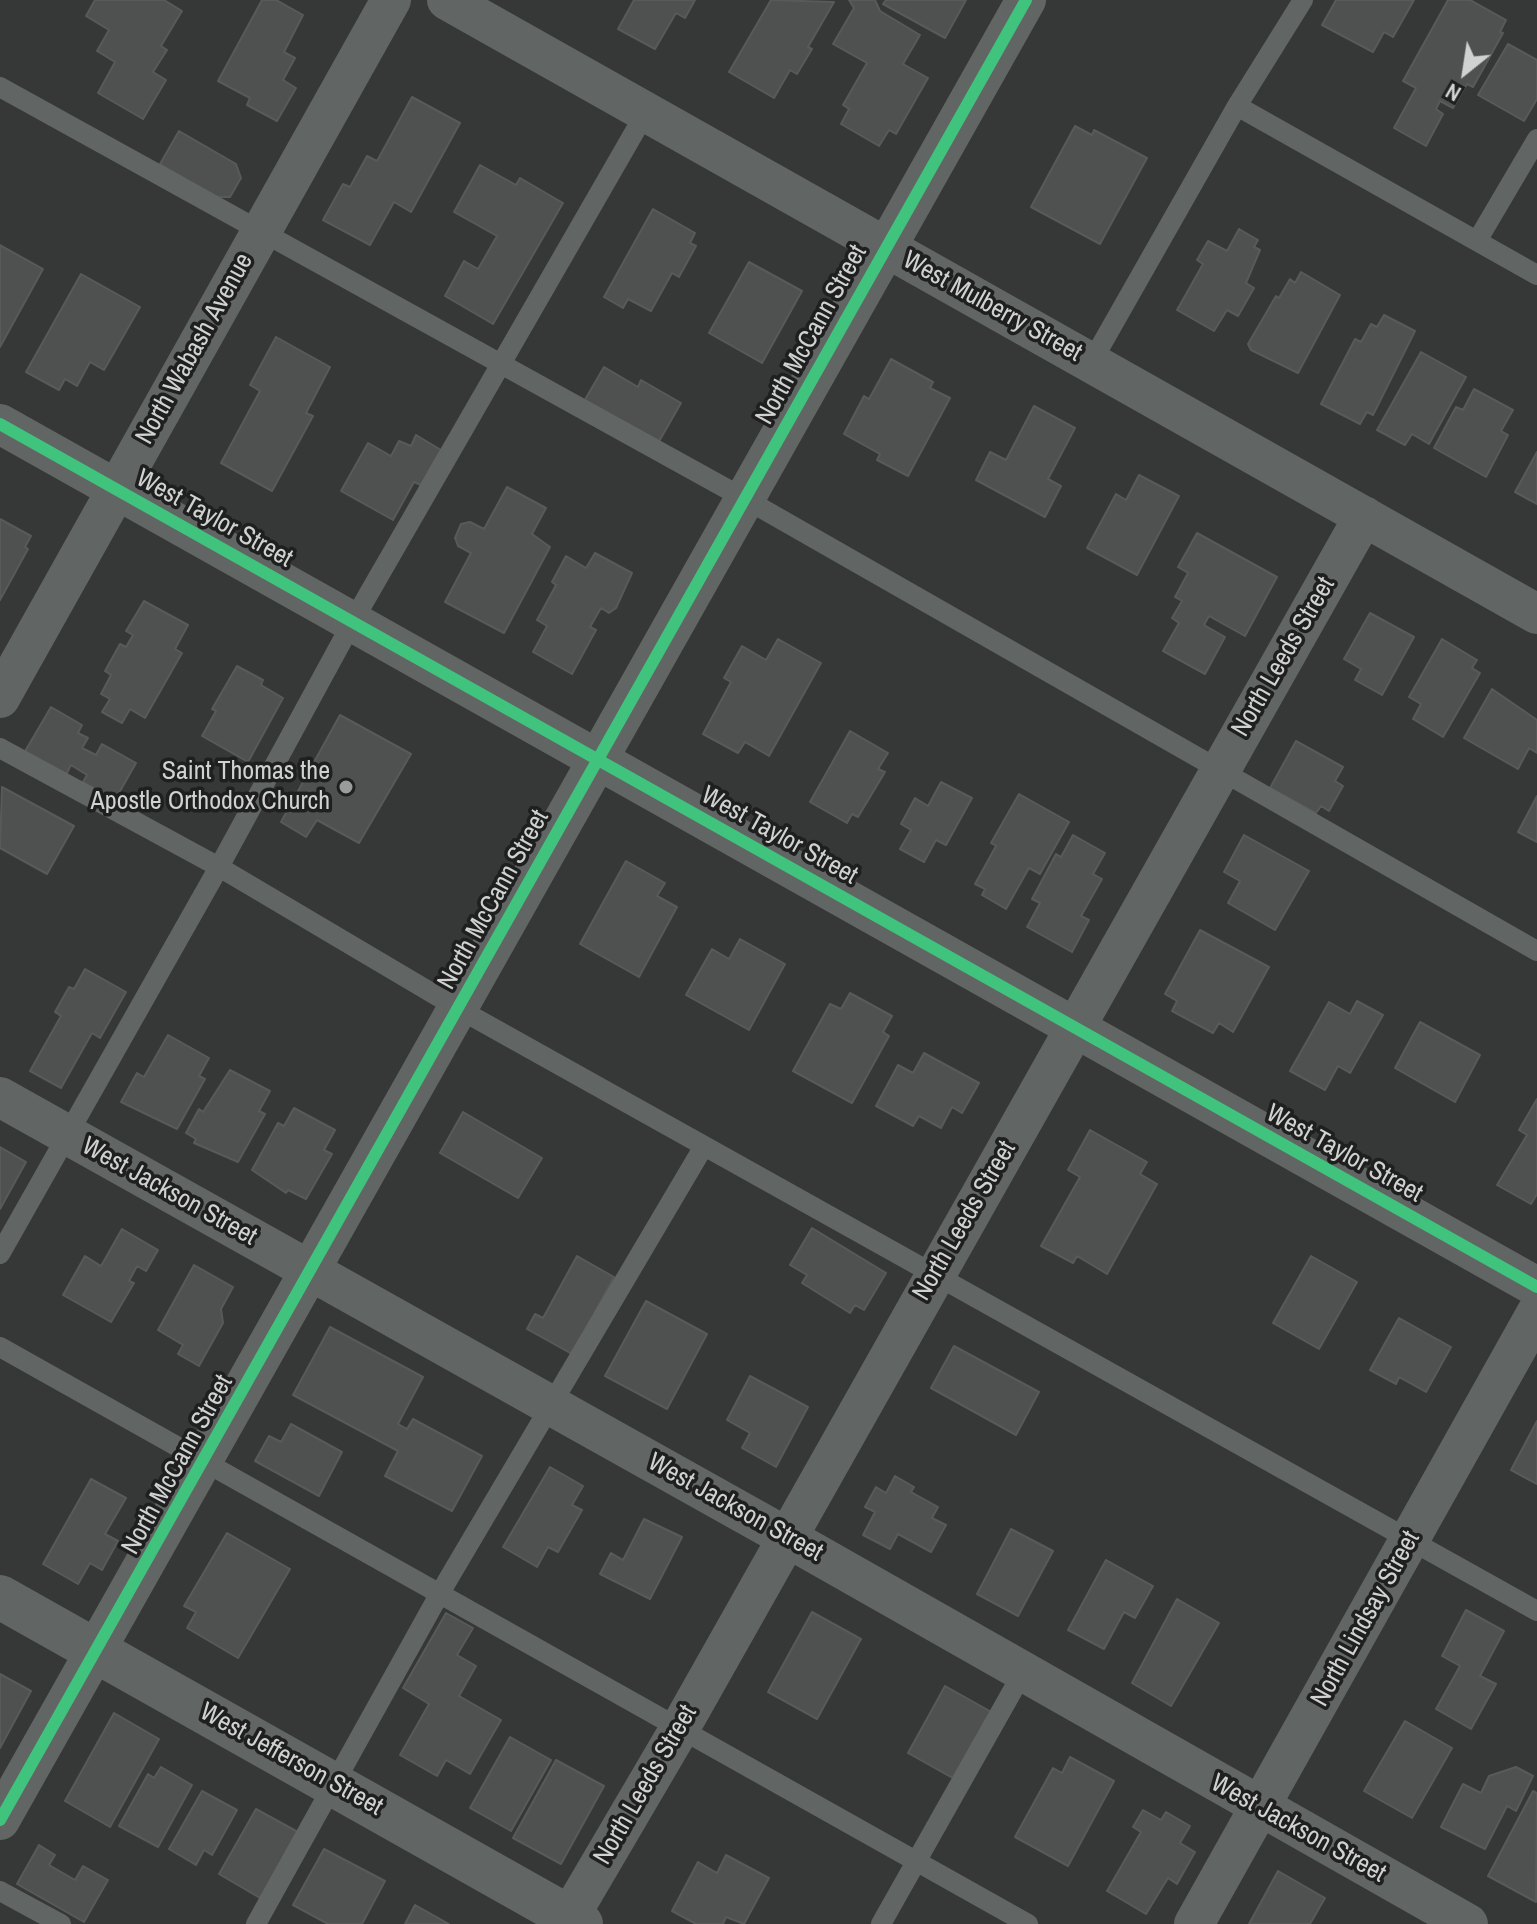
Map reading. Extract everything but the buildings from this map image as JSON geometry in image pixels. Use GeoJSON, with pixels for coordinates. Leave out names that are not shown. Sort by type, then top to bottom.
{"type":"FeatureCollection","features":[{"type":"Feature","properties":{"kind":"street","name":"North Wabash Avenue"},"geometry":{"type":"LineString","coordinates":[[0,698],[391,0]]}},
{"type":"Feature","properties":{"kind":"street","name":"West Mulberry Street"},"geometry":{"type":"LineString","coordinates":[[447,0],[1537,614]]}},
{"type":"Feature","properties":{"kind":"street","name":"North McCann Street"},"geometry":{"type":"LineString","coordinates":[[0,1820],[98,1652],[309,1271],[747,500],[885,247],[1026,0]]}},
{"type":"Feature","properties":{"kind":"street","name":"West Taylor Street"},"geometry":{"type":"LineString","coordinates":[[0,424],[1537,1287]]}},
{"type":"Feature","properties":{"kind":"street","name":"North Leeds Street"},"geometry":{"type":"LineString","coordinates":[[571,1922],[1364,516]]}},
{"type":"Feature","properties":{"kind":"street","name":"West Jackson Street"},"geometry":{"type":"LineString","coordinates":[[0,1097],[788,1538],[1022,1674],[1468,1924]]}},
{"type":"Feature","properties":{"kind":"street","name":"North Lindsay Street"},"geometry":{"type":"LineString","coordinates":[[1194,1924],[1537,1312]]}},
{"type":"Feature","properties":{"kind":"street","name":"West Jefferson Street"},"geometry":{"type":"LineString","coordinates":[[0,1597],[571,1922]]}},
{"type":"Feature","properties":{"kind":"lane"},"geometry":{"type":"LineString","coordinates":[[1091,363],[1237,106],[1303,0]]}},
{"type":"Feature","properties":{"kind":"lane"},"geometry":{"type":"LineString","coordinates":[[0,87],[747,500],[1537,951]]}},
{"type":"Feature","properties":{"kind":"lane"},"geometry":{"type":"LineString","coordinates":[[1237,106],[1537,275]]}},
{"type":"Feature","properties":{"kind":"lane"},"geometry":{"type":"LineString","coordinates":[[0,1254],[219,867],[353,621],[646,112]]}},
{"type":"Feature","properties":{"kind":"lane"},"geometry":{"type":"LineString","coordinates":[[1477,241],[1537,139]]}},
{"type":"Feature","properties":{"kind":"lane"},"geometry":{"type":"LineString","coordinates":[[0,748],[219,867],[459,1009],[935,1272],[1537,1611]]}},
{"type":"Feature","properties":{"kind":"lane"},"geometry":{"type":"LineString","coordinates":[[256,1924],[336,1786],[440,1593],[704,1146]]}},
{"type":"Feature","properties":{"kind":"lane"},"geometry":{"type":"LineString","coordinates":[[0,1347],[205,1462],[247,1489],[440,1593],[1028,1924]]}},
{"type":"Feature","properties":{"kind":"lane"},"geometry":{"type":"LineString","coordinates":[[881,1924],[1022,1674]]}},
{"type":"Feature","properties":{"kind":"lane"},"geometry":{"type":"LineString","coordinates":[[0,1891],[61,1924]]}},
{"type":"Feature","properties":{"kind":"cycle path"},"geometry":{"type":"LineString","coordinates":[[0,1820],[1026,0]]}},
{"type":"Feature","properties":{"kind":"cycle path"},"geometry":{"type":"LineString","coordinates":[[0,424],[1537,1287]]}},
{"type":"Feature","properties":{"kind":"place","name":"Saint Thomas the Apostle Orthodox Church"},"geometry":{"type":"Point","coordinates":[346,787]}}]}
